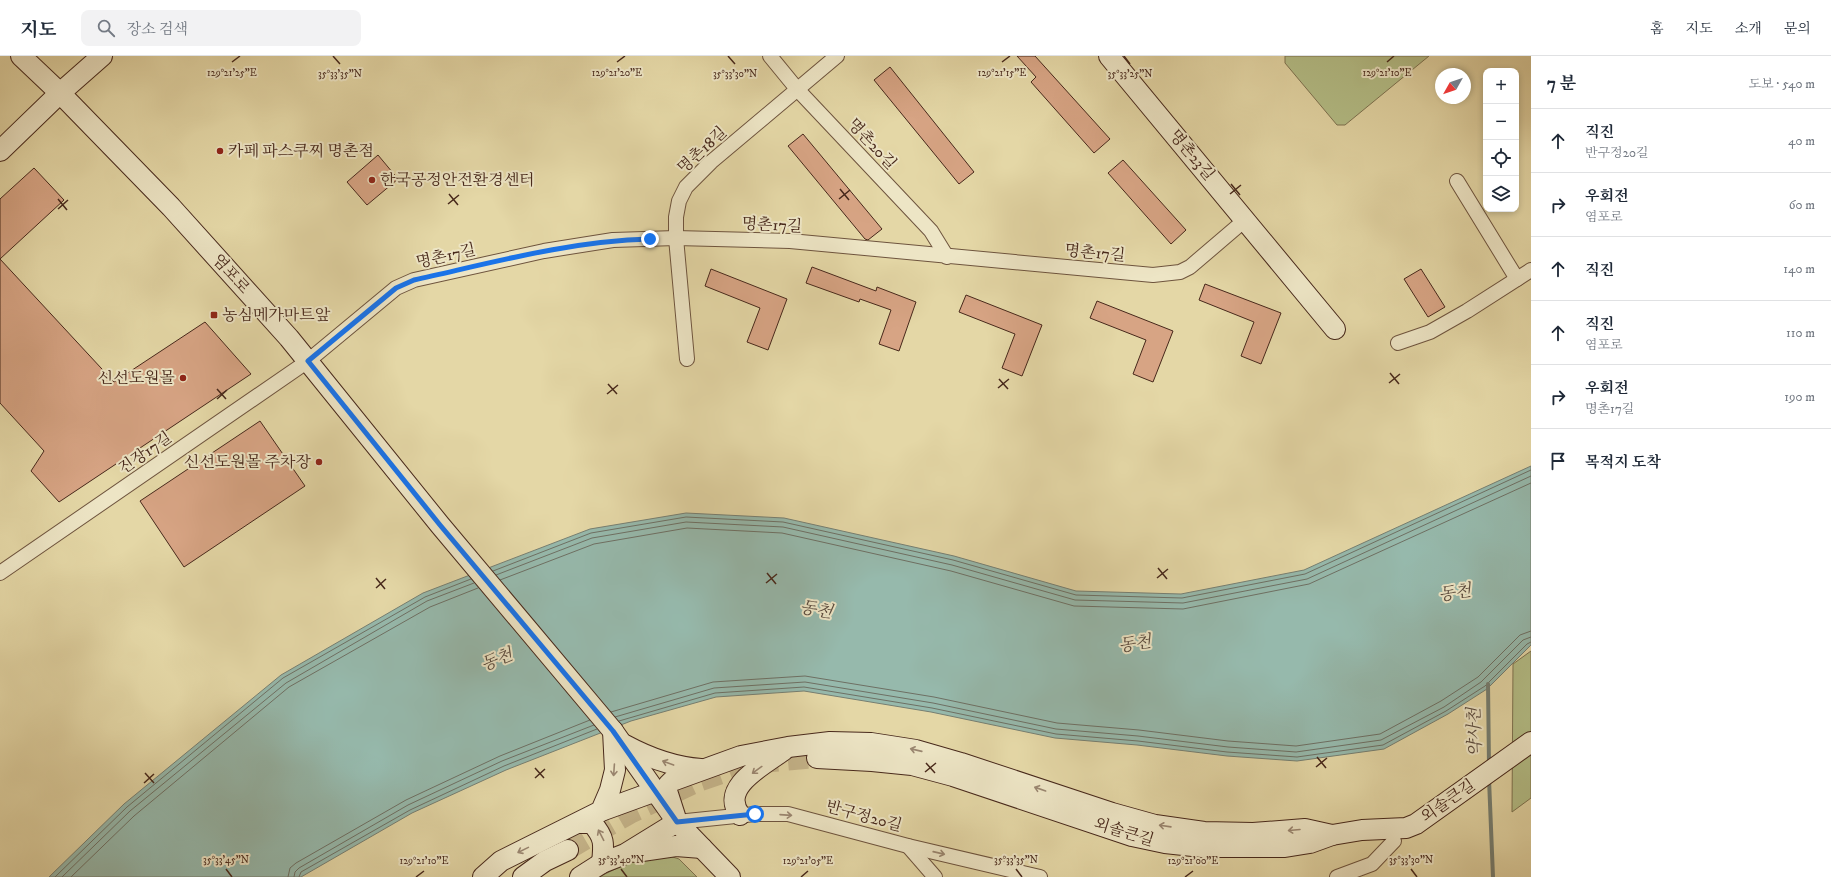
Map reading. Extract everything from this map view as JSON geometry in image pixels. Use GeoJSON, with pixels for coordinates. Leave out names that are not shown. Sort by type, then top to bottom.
{"type":"FeatureCollection","features":[{"type":"Feature","properties":{"kind":"street","name":"염포로"},"geometry":{"type":"LineString","coordinates":[[21,56],[60,93],[171,207],[308,361],[440,525],[616,737]]}},
{"type":"Feature","properties":{"kind":"street"},"geometry":{"type":"LineString","coordinates":[[0,151],[60,93],[102,56]]}},
{"type":"Feature","properties":{"kind":"street","name":"명촌20길"},"geometry":{"type":"LineString","coordinates":[[770,56],[797,89],[931,231],[947,257]]}},
{"type":"Feature","properties":{"kind":"street","name":"명촌18길"},"geometry":{"type":"LineString","coordinates":[[687,359],[676,238],[676,217],[679,201],[686,187],[711,162],[837,56]]}},
{"type":"Feature","properties":{"kind":"street","name":"명촌23길"},"geometry":{"type":"LineString","coordinates":[[1109,56],[1336,329]]}},
{"type":"Feature","properties":{"kind":"street"},"geometry":{"type":"LineString","coordinates":[[1457,181],[1517,279]]}},
{"type":"Feature","properties":{"kind":"street","name":"명촌17길"},"geometry":{"type":"LineString","coordinates":[[308,361],[396,288],[414,280],[544,251],[613,240],[676,238],[790,241],[1138,274],[1168,274],[1180,272],[1190,267],[1245,220]]}},
{"type":"Feature","properties":{"kind":"street"},"geometry":{"type":"LineString","coordinates":[[1398,343],[1430,332],[1531,270]]}},
{"type":"Feature","properties":{"kind":"street","name":"진장17길"},"geometry":{"type":"LineString","coordinates":[[0,573],[308,361]]}},
{"type":"Feature","properties":{"kind":"street"},"geometry":{"type":"LineString","coordinates":[[616,737],[646,756],[676,766],[706,769]]}},
{"type":"Feature","properties":{"kind":"street"},"geometry":{"type":"LineString","coordinates":[[616,737],[635,760],[677,822],[730,877]]}},
{"type":"Feature","properties":{"kind":"street"},"geometry":{"type":"LineString","coordinates":[[601,811],[610,790],[615,770],[616,737]]}},
{"type":"Feature","properties":{"kind":"street"},"geometry":{"type":"LineString","coordinates":[[677,822],[667,791],[668,785],[672,781],[741,756],[788,747],[830,742],[872,743],[916,750],[1155,825],[1204,832],[1253,833],[1305,829],[1332,835]]}},
{"type":"Feature","properties":{"kind":"street","name":"외솔큰길"},"geometry":{"type":"LineString","coordinates":[[817,758],[912,765],[953,776],[1132,836],[1164,843],[1202,848],[1285,847],[1310,843],[1332,835],[1362,830],[1406,828],[1416,824],[1530,743]]}},
{"type":"Feature","properties":{"kind":"street"},"geometry":{"type":"LineString","coordinates":[[740,816],[734,808],[733,800],[739,785],[788,747]]}},
{"type":"Feature","properties":{"kind":"street"},"geometry":{"type":"LineString","coordinates":[[483,877],[501,861],[601,811],[656,791]]}},
{"type":"Feature","properties":{"kind":"street","name":"반구정20길"},"geometry":{"type":"LineString","coordinates":[[677,822],[740,816],[788,814],[908,846],[1040,877]]}},
{"type":"Feature","properties":{"kind":"street"},"geometry":{"type":"LineString","coordinates":[[580,877],[602,863],[625,854],[677,822]]}},
{"type":"Feature","properties":{"kind":"street"},"geometry":{"type":"LineString","coordinates":[[579,823],[592,823],[600,833],[604,844],[602,863]]}},
{"type":"Feature","properties":{"kind":"street"},"geometry":{"type":"LineString","coordinates":[[1337,877],[1372,864],[1394,841]]}},
{"type":"Feature","properties":{"kind":"street"},"geometry":{"type":"LineString","coordinates":[[625,854],[676,846],[702,848]]}},
{"type":"Feature","properties":{"kind":"street"},"geometry":{"type":"LineString","coordinates":[[908,846],[935,877]]}},
{"type":"Feature","properties":{"kind":"street"},"geometry":{"type":"LineString","coordinates":[[523,877],[545,861],[568,850]]}},
{"type":"Feature","properties":{"kind":"green space"},"geometry":{"type":"Polygon","coordinates":[[[1285,56],[1429,56],[1345,125],[1337,125],[1285,63],[1285,56]]]}},
{"type":"Feature","properties":{"kind":"green space"},"geometry":{"type":"Polygon","coordinates":[[[1531,651],[1531,798],[1512,812],[1513,664],[1531,651]]]}},
{"type":"Feature","properties":{"kind":"green space"},"geometry":{"type":"Polygon","coordinates":[[[666,855],[679,859],[697,877],[599,877],[631,861],[666,855]]]}},
{"type":"Feature","properties":{"kind":"water","name":"동천"},"geometry":{"type":"Polygon","coordinates":[[[1531,466],[1531,645],[1487,689],[1448,714],[1384,749],[1297,761],[1227,756],[1137,745],[1055,738],[931,712],[804,691],[716,697],[631,721],[506,770],[412,813],[301,877],[49,877],[124,804],[281,675],[423,593],[590,529],[686,513],[784,518],[954,556],[1076,591],[1181,594],[1304,570],[1531,466]]]}},
{"type":"Feature","properties":{"kind":"building"},"geometry":{"type":"Polygon","coordinates":[[[1017,56],[1035,56],[1110,139],[1094,153],[1031,82],[1036,77],[1017,56]]]}},
{"type":"Feature","properties":{"kind":"building"},"geometry":{"type":"Polygon","coordinates":[[[890,67],[974,172],[959,184],[874,80],[890,67]]]}},
{"type":"Feature","properties":{"kind":"building"},"geometry":{"type":"Polygon","coordinates":[[[803,134],[882,229],[868,240],[865,239],[788,146],[803,134]]]}},
{"type":"Feature","properties":{"kind":"building","name":"한국공정안전환경센터"},"geometry":{"type":"Polygon","coordinates":[[[378,155],[398,179],[367,205],[347,182],[378,155]]]}},
{"type":"Feature","properties":{"kind":"building"},"geometry":{"type":"Polygon","coordinates":[[[1123,160],[1186,230],[1171,244],[1108,173],[1123,160]]]}},
{"type":"Feature","properties":{"kind":"building"},"geometry":{"type":"Polygon","coordinates":[[[34,168],[64,200],[0,259],[0,199],[34,168]]]}},
{"type":"Feature","properties":{"kind":"building","name":"신선도원몰"},"geometry":{"type":"Polygon","coordinates":[[[0,259],[114,382],[205,322],[251,374],[59,502],[31,471],[44,451],[0,403],[0,259]]]}},
{"type":"Feature","properties":{"kind":"building"},"geometry":{"type":"Polygon","coordinates":[[[812,267],[876,291],[877,287],[916,302],[899,351],[879,344],[891,310],[860,299],[859,302],[806,283],[812,267]]]}},
{"type":"Feature","properties":{"kind":"building"},"geometry":{"type":"Polygon","coordinates":[[[711,269],[787,299],[768,350],[747,342],[760,308],[705,286],[711,269]]]}},
{"type":"Feature","properties":{"kind":"building"},"geometry":{"type":"Polygon","coordinates":[[[1421,269],[1445,307],[1428,317],[1404,279],[1421,269]]]}},
{"type":"Feature","properties":{"kind":"building"},"geometry":{"type":"Polygon","coordinates":[[[1205,284],[1281,313],[1261,364],[1241,356],[1254,322],[1199,300],[1205,284]]]}},
{"type":"Feature","properties":{"kind":"building"},"geometry":{"type":"Polygon","coordinates":[[[966,295],[1042,325],[1022,376],[1002,368],[1015,334],[959,312],[966,295]]]}},
{"type":"Feature","properties":{"kind":"building"},"geometry":{"type":"Polygon","coordinates":[[[1097,301],[1173,331],[1153,382],[1133,374],[1146,340],[1090,318],[1097,301]]]}},
{"type":"Feature","properties":{"kind":"building"},"geometry":{"type":"Polygon","coordinates":[[[260,421],[305,486],[184,567],[140,501],[260,421]]]}},
{"type":"Feature","properties":{"kind":"waterway","name":"약사천"},"geometry":{"type":"LineString","coordinates":[[1488,684],[1489,765]]}},
{"type":"Feature","properties":{"kind":"waterway","name":"약사천"},"geometry":{"type":"LineString","coordinates":[[1489,779],[1493,877]]}},
{"type":"Feature","properties":{"kind":"tunnel"},"geometry":{"type":"LineString","coordinates":[[568,850],[630,814],[698,782],[750,764],[817,758]]}},
{"type":"Feature","properties":{"kind":"place","name":"카페 파스쿠찌 명촌점"},"geometry":{"type":"Point","coordinates":[220,151]}},
{"type":"Feature","properties":{"kind":"place","name":"한국공정안전환경센터"},"geometry":{"type":"Point","coordinates":[372,180]}},
{"type":"Feature","properties":{"kind":"place","name":"농심메가마트앞"},"geometry":{"type":"Point","coordinates":[214,315]}},
{"type":"Feature","properties":{"kind":"place","name":"신선도원몰"},"geometry":{"type":"Point","coordinates":[183,378]}},
{"type":"Feature","properties":{"kind":"place","name":"신선도원몰 주차장"},"geometry":{"type":"Point","coordinates":[319,462]}},
{"type":"Feature","properties":{"kind":"route"},"geometry":{"type":"LineString","coordinates":[[650,239],[613,240],[544,251],[414,280],[396,288],[308,361],[440,525],[613,731],[626,751],[635,760],[677,822],[755,814]]}}]}
